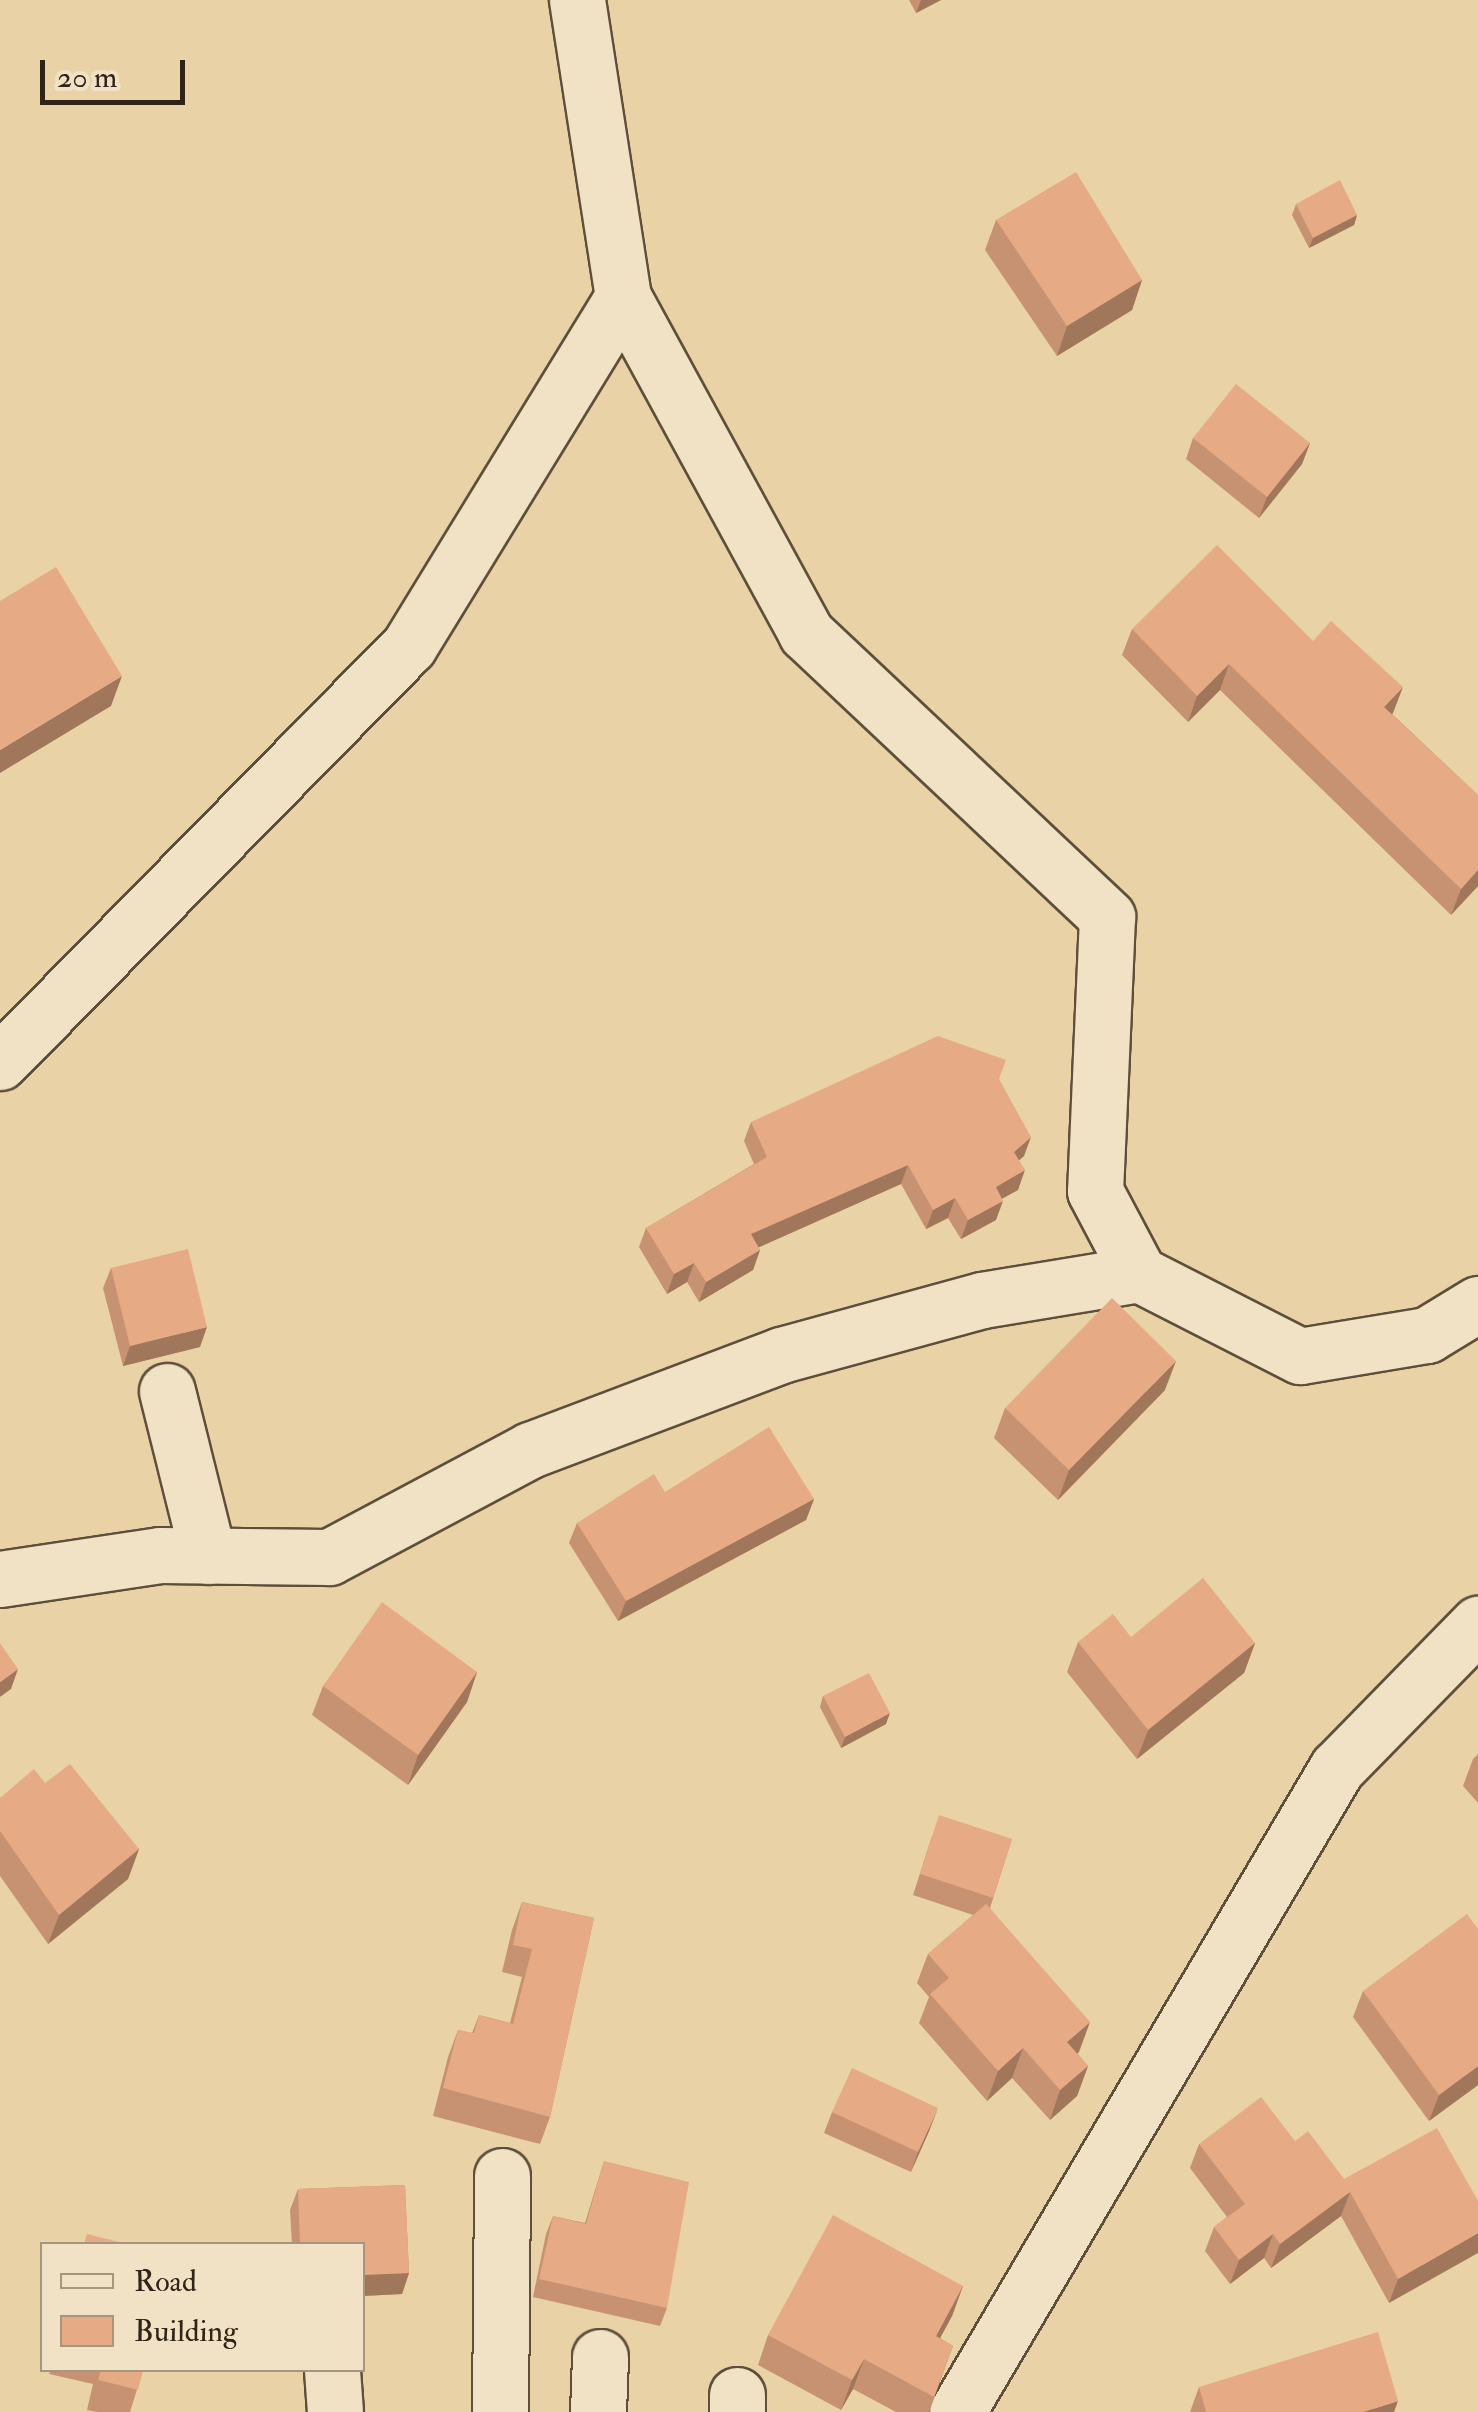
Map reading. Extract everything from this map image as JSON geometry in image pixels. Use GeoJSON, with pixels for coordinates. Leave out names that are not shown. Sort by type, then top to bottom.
{"type":"FeatureCollection","features":[{"type":"Feature","properties":{"kind":"street"},"geometry":{"type":"LineString","coordinates":[[577,0],[624,297],[806,633],[1107,917],[1094,1191],[1139,1274],[1300,1356],[1427,1335],[1478,1304]]}},
{"type":"Feature","properties":{"kind":"street"},"geometry":{"type":"LineString","coordinates":[[0,1062],[409,646],[624,297]]}},
{"type":"Feature","properties":{"kind":"street"},"geometry":{"type":"LineString","coordinates":[[0,1580],[208,1556],[329,1557],[530,1450],[781,1354],[982,1300],[1139,1274]]}},
{"type":"Feature","properties":{"kind":"street"},"geometry":{"type":"LineString","coordinates":[[167,1391],[208,1556]]}},
{"type":"Feature","properties":{"kind":"street"},"geometry":{"type":"LineString","coordinates":[[957,2412],[1337,1768],[1478,1624]]}},
{"type":"Feature","properties":{"kind":"street"},"geometry":{"type":"LineString","coordinates":[[500,2412],[502,2176]]}},
{"type":"Feature","properties":{"kind":"street"},"geometry":{"type":"LineString","coordinates":[[598,2412],[600,2358]]}},
{"type":"Feature","properties":{"kind":"street"},"geometry":{"type":"LineString","coordinates":[[332,2372],[335,2412]]}},
{"type":"Feature","properties":{"kind":"building"},"geometry":{"type":"Polygon","coordinates":[[[1076,172],[1142,280],[1067,326],[996,220],[1076,172]]]}},
{"type":"Feature","properties":{"kind":"building"},"geometry":{"type":"Polygon","coordinates":[[[1340,180],[1357,215],[1313,238],[1296,204],[1340,180]]]}},
{"type":"Feature","properties":{"kind":"building"},"geometry":{"type":"Polygon","coordinates":[[[1236,384],[1310,443],[1267,497],[1193,438],[1236,384]]]}},
{"type":"Feature","properties":{"kind":"building"},"geometry":{"type":"Polygon","coordinates":[[[1217,545],[1313,641],[1331,621],[1403,687],[1384,707],[1478,795],[1478,870],[1461,889],[1229,664],[1197,696],[1132,629],[1217,545]]]}},
{"type":"Feature","properties":{"kind":"building"},"geometry":{"type":"Polygon","coordinates":[[[56,567],[122,676],[0,750],[0,601],[56,567]]]}},
{"type":"Feature","properties":{"kind":"building"},"geometry":{"type":"Polygon","coordinates":[[[938,1036],[1006,1060],[999,1079],[1031,1137],[1014,1152],[1025,1170],[996,1187],[1003,1201],[968,1220],[955,1198],[933,1210],[908,1165],[751,1234],[760,1250],[706,1282],[694,1263],[674,1274],[646,1228],[767,1157],[751,1122],[938,1036]]]}},
{"type":"Feature","properties":{"kind":"building"},"geometry":{"type":"Polygon","coordinates":[[[188,1249],[207,1327],[130,1346],[111,1268],[188,1249]]]}},
{"type":"Feature","properties":{"kind":"building"},"geometry":{"type":"Polygon","coordinates":[[[1112,1298],[1176,1361],[1069,1470],[1005,1408],[1112,1298]]]}},
{"type":"Feature","properties":{"kind":"building"},"geometry":{"type":"Polygon","coordinates":[[[769,1427],[814,1499],[626,1601],[577,1523],[654,1474],[665,1492],[769,1427]]]}},
{"type":"Feature","properties":{"kind":"building"},"geometry":{"type":"Polygon","coordinates":[[[1203,1578],[1255,1643],[1148,1730],[1078,1642],[1113,1614],[1131,1637],[1203,1578]]]}},
{"type":"Feature","properties":{"kind":"building"},"geometry":{"type":"Polygon","coordinates":[[[382,1602],[477,1672],[418,1755],[323,1686],[382,1602]]]}},
{"type":"Feature","properties":{"kind":"building"},"geometry":{"type":"Polygon","coordinates":[[[0,1643],[18,1669],[0,1682],[0,1643]]]}},
{"type":"Feature","properties":{"kind":"building"},"geometry":{"type":"Polygon","coordinates":[[[869,1673],[890,1713],[845,1737],[823,1696],[869,1673]]]}},
{"type":"Feature","properties":{"kind":"building"},"geometry":{"type":"Polygon","coordinates":[[[70,1764],[139,1849],[59,1915],[0,1831],[0,1798],[34,1769],[45,1783],[70,1764]]]}},
{"type":"Feature","properties":{"kind":"building"},"geometry":{"type":"Polygon","coordinates":[[[939,1815],[1012,1839],[993,1898],[920,1874],[939,1815]]]}},
{"type":"Feature","properties":{"kind":"building"},"geometry":{"type":"Polygon","coordinates":[[[522,1902],[594,1918],[550,2117],[443,2088],[458,2030],[474,2033],[479,2015],[513,2024],[532,1949],[513,1945],[522,1902]]]}},
{"type":"Feature","properties":{"kind":"building"},"geometry":{"type":"Polygon","coordinates":[[[986,1904],[1090,2022],[1067,2042],[1088,2066],[1060,2090],[1023,2048],[998,2071],[930,1994],[949,1978],[928,1954],[986,1904]]]}},
{"type":"Feature","properties":{"kind":"building"},"geometry":{"type":"Polygon","coordinates":[[[1467,1914],[1478,1929],[1478,2066],[1439,2095],[1363,1991],[1467,1914]]]}},
{"type":"Feature","properties":{"kind":"building"},"geometry":{"type":"Polygon","coordinates":[[[852,2068],[938,2108],[918,2152],[832,2112],[852,2068]]]}},
{"type":"Feature","properties":{"kind":"building"},"geometry":{"type":"Polygon","coordinates":[[[1261,2097],[1295,2141],[1308,2131],[1344,2179],[1437,2128],[1478,2201],[1478,2233],[1398,2279],[1350,2192],[1280,2244],[1273,2234],[1239,2260],[1214,2227],[1245,2204],[1199,2144],[1261,2097]]]}},
{"type":"Feature","properties":{"kind":"building"},"geometry":{"type":"Polygon","coordinates":[[[604,2161],[689,2182],[667,2308],[539,2279],[553,2216],[586,2224],[604,2161]]]}},
{"type":"Feature","properties":{"kind":"building"},"geometry":{"type":"Polygon","coordinates":[[[405,2185],[409,2273],[365,2275],[365,2242],[300,2242],[298,2189],[405,2185]]]}},
{"type":"Feature","properties":{"kind":"building"},"geometry":{"type":"Polygon","coordinates":[[[833,2215],[963,2286],[936,2336],[953,2346],[934,2397],[864,2359],[852,2380],[768,2335],[833,2215]]]}},
{"type":"Feature","properties":{"kind":"building"},"geometry":{"type":"Polygon","coordinates":[[[87,2234],[119,2242],[85,2242],[87,2234]]]}},
{"type":"Feature","properties":{"kind":"building"},"geometry":{"type":"Polygon","coordinates":[[[1378,2332],[1398,2401],[1363,2412],[1206,2412],[1199,2387],[1378,2332]]]}},
{"type":"Feature","properties":{"kind":"building"},"geometry":{"type":"Polygon","coordinates":[[[100,2372],[142,2372],[138,2390],[98,2380],[100,2372]]]}}]}
